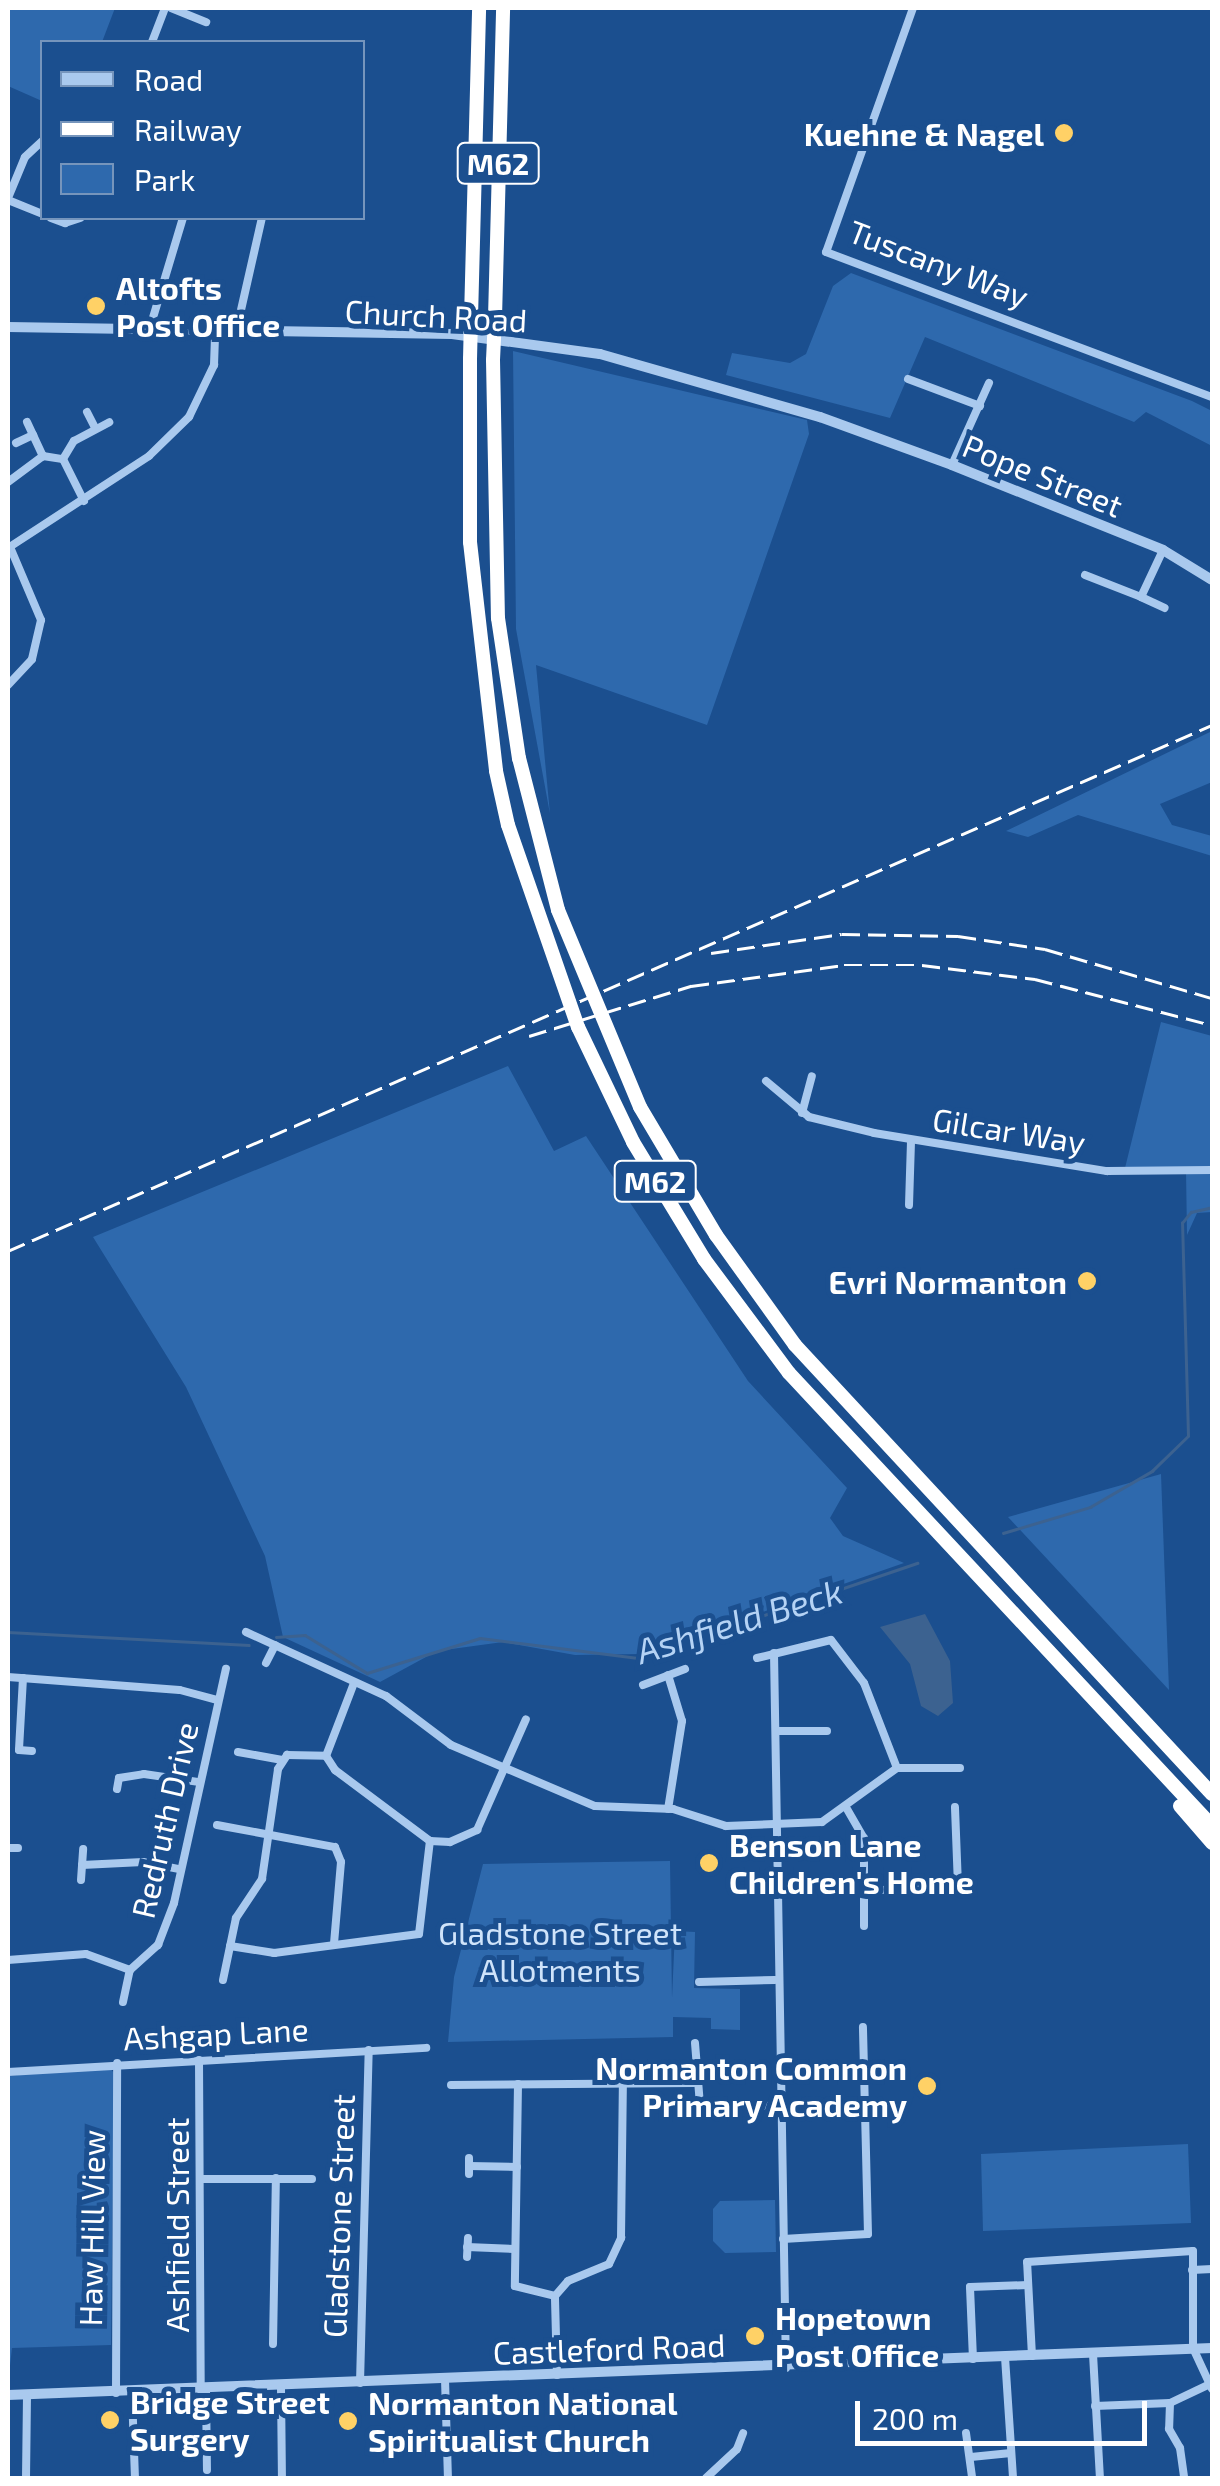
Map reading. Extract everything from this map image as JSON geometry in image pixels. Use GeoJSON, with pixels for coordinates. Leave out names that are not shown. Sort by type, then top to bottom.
{"type":"FeatureCollection","features":[{"type":"Feature","properties":{"kind":"highway","name":"M62"},"geometry":{"type":"LineString","coordinates":[[479,8],[470,359],[470,542],[490,737],[508,825],[578,1027],[662,1194],[744,1315],[789,1373],[1066,1676],[1212,1843]]}},
{"type":"Feature","properties":{"kind":"highway","name":"M62"},"geometry":{"type":"LineString","coordinates":[[502,8],[493,360],[498,618],[522,774],[558,910],[640,1106],[716,1235],[795,1345],[1212,1794]]}},
{"type":"Feature","properties":{"kind":"highway","name":"M62"},"geometry":{"type":"LineString","coordinates":[[1066,1676],[1212,1826]]}},
{"type":"Feature","properties":{"kind":"street"},"geometry":{"type":"LineString","coordinates":[[153,40],[168,8],[206,22]]}},
{"type":"Feature","properties":{"kind":"street","name":"Tuscany Way"},"geometry":{"type":"LineString","coordinates":[[913,8],[826,252],[1212,397]]}},
{"type":"Feature","properties":{"kind":"street"},"geometry":{"type":"LineString","coordinates":[[40,143],[12,173],[8,199],[40,213]]}},
{"type":"Feature","properties":{"kind":"street"},"geometry":{"type":"LineString","coordinates":[[148,331],[182,220]]}},
{"type":"Feature","properties":{"kind":"street"},"geometry":{"type":"LineString","coordinates":[[236,332],[262,220]]}},
{"type":"Feature","properties":{"kind":"street","name":"Church Road"},"geometry":{"type":"LineString","coordinates":[[8,327],[452,334],[600,354],[850,428]]}},
{"type":"Feature","properties":{"kind":"street"},"geometry":{"type":"LineString","coordinates":[[8,685],[32,658],[41,620],[9,547],[84,501],[190,418],[214,365],[215,331]]}},
{"type":"Feature","properties":{"kind":"street"},"geometry":{"type":"LineString","coordinates":[[908,380],[980,406]]}},
{"type":"Feature","properties":{"kind":"street"},"geometry":{"type":"LineString","coordinates":[[952,465],[989,382]]}},
{"type":"Feature","properties":{"kind":"street"},"geometry":{"type":"LineString","coordinates":[[87,412],[96,428]]}},
{"type":"Feature","properties":{"kind":"street"},"geometry":{"type":"LineString","coordinates":[[27,422],[43,456]]}},
{"type":"Feature","properties":{"kind":"street"},"geometry":{"type":"LineString","coordinates":[[8,482],[43,456],[63,458],[96,428],[109,422]]}},
{"type":"Feature","properties":{"kind":"street","name":"Pope Street"},"geometry":{"type":"LineString","coordinates":[[850,428],[1163,550],[1212,580]]}},
{"type":"Feature","properties":{"kind":"street"},"geometry":{"type":"LineString","coordinates":[[16,443],[33,435]]}},
{"type":"Feature","properties":{"kind":"street"},"geometry":{"type":"LineString","coordinates":[[63,458],[84,501]]}},
{"type":"Feature","properties":{"kind":"street"},"geometry":{"type":"LineString","coordinates":[[1142,597],[1163,550]]}},
{"type":"Feature","properties":{"kind":"street"},"geometry":{"type":"LineString","coordinates":[[1085,575],[1165,608]]}},
{"type":"Feature","properties":{"kind":"street"},"geometry":{"type":"LineString","coordinates":[[802,1113],[812,1076]]}},
{"type":"Feature","properties":{"kind":"street","name":"Gilcar Way"},"geometry":{"type":"LineString","coordinates":[[766,1081],[802,1113],[911,1140],[1107,1171],[1212,1170]]}},
{"type":"Feature","properties":{"kind":"street"},"geometry":{"type":"LineString","coordinates":[[909,1206],[911,1140]]}},
{"type":"Feature","properties":{"kind":"street"},"geometry":{"type":"LineString","coordinates":[[246,1632],[386,1696],[451,1745],[596,1806],[668,1808],[715,1826],[822,1822],[847,1809],[897,1768],[960,1768]]}},
{"type":"Feature","properties":{"kind":"street"},"geometry":{"type":"LineString","coordinates":[[757,1658],[832,1640],[864,1683],[897,1768]]}},
{"type":"Feature","properties":{"kind":"street"},"geometry":{"type":"LineString","coordinates":[[266,1662],[275,1646]]}},
{"type":"Feature","properties":{"kind":"street"},"geometry":{"type":"LineString","coordinates":[[774,1653],[778,1824],[775,1980],[786,2368]]}},
{"type":"Feature","properties":{"kind":"street","name":"Redruth Drive"},"geometry":{"type":"LineString","coordinates":[[130,1970],[166,1931],[226,1669]]}},
{"type":"Feature","properties":{"kind":"street"},"geometry":{"type":"LineString","coordinates":[[643,1684],[685,1670]]}},
{"type":"Feature","properties":{"kind":"street"},"geometry":{"type":"LineString","coordinates":[[668,1676],[682,1721],[668,1808]]}},
{"type":"Feature","properties":{"kind":"street"},"geometry":{"type":"LineString","coordinates":[[8,1678],[180,1690],[218,1700]]}},
{"type":"Feature","properties":{"kind":"street"},"geometry":{"type":"LineString","coordinates":[[23,1678],[20,1750],[32,1750]]}},
{"type":"Feature","properties":{"kind":"street"},"geometry":{"type":"LineString","coordinates":[[326,1756],[354,1683]]}},
{"type":"Feature","properties":{"kind":"street"},"geometry":{"type":"LineString","coordinates":[[326,1756],[335,1770],[430,1841],[458,1840],[477,1830],[526,1719]]}},
{"type":"Feature","properties":{"kind":"street"},"geometry":{"type":"LineString","coordinates":[[777,1732],[827,1731]]}},
{"type":"Feature","properties":{"kind":"street"},"geometry":{"type":"LineString","coordinates":[[238,1752],[282,1760]]}},
{"type":"Feature","properties":{"kind":"street"},"geometry":{"type":"LineString","coordinates":[[223,1980],[236,1918],[262,1879],[282,1760],[293,1752],[326,1756]]}},
{"type":"Feature","properties":{"kind":"street"},"geometry":{"type":"LineString","coordinates":[[117,1790],[119,1778],[144,1774],[199,1782]]}},
{"type":"Feature","properties":{"kind":"street"},"geometry":{"type":"LineString","coordinates":[[864,1891],[958,1886],[955,1806]]}},
{"type":"Feature","properties":{"kind":"street"},"geometry":{"type":"LineString","coordinates":[[847,1809],[864,1838],[864,1926]]}},
{"type":"Feature","properties":{"kind":"street"},"geometry":{"type":"LineString","coordinates":[[217,1825],[324,1842],[339,1852],[334,1943]]}},
{"type":"Feature","properties":{"kind":"street"},"geometry":{"type":"LineString","coordinates":[[230,1946],[274,1954],[419,1934],[430,1841]]}},
{"type":"Feature","properties":{"kind":"street"},"geometry":{"type":"LineString","coordinates":[[8,1848],[18,1848]]}},
{"type":"Feature","properties":{"kind":"street"},"geometry":{"type":"LineString","coordinates":[[81,1880],[83,1849]]}},
{"type":"Feature","properties":{"kind":"street"},"geometry":{"type":"LineString","coordinates":[[82,1865],[143,1862],[179,1869]]}},
{"type":"Feature","properties":{"kind":"street"},"geometry":{"type":"LineString","coordinates":[[8,1960],[86,1954],[130,1970],[123,2002]]}},
{"type":"Feature","properties":{"kind":"street"},"geometry":{"type":"LineString","coordinates":[[698,1982],[775,1980]]}},
{"type":"Feature","properties":{"kind":"street"},"geometry":{"type":"LineString","coordinates":[[784,2239],[868,2234],[864,2027]]}},
{"type":"Feature","properties":{"kind":"street"},"geometry":{"type":"LineString","coordinates":[[695,2043],[695,2098],[709,2110],[781,2106]]}},
{"type":"Feature","properties":{"kind":"street","name":"Ashgap Lane"},"geometry":{"type":"LineString","coordinates":[[8,2072],[426,2048]]}},
{"type":"Feature","properties":{"kind":"street","name":"Gladstone Street"},"geometry":{"type":"LineString","coordinates":[[360,2383],[369,2050]]}},
{"type":"Feature","properties":{"kind":"street","name":"Ashfield Street"},"geometry":{"type":"LineString","coordinates":[[200,2060],[207,2470]]}},
{"type":"Feature","properties":{"kind":"street","name":"Haw Hill View"},"geometry":{"type":"LineString","coordinates":[[116,2393],[117,2063]]}},
{"type":"Feature","properties":{"kind":"street"},"geometry":{"type":"LineString","coordinates":[[557,2375],[556,2296],[568,2281],[610,2264],[617,2252],[622,2083]]}},
{"type":"Feature","properties":{"kind":"street"},"geometry":{"type":"LineString","coordinates":[[452,2085],[694,2083]]}},
{"type":"Feature","properties":{"kind":"street"},"geometry":{"type":"LineString","coordinates":[[518,2084],[515,2286],[556,2296]]}},
{"type":"Feature","properties":{"kind":"street"},"geometry":{"type":"LineString","coordinates":[[469,2166],[517,2167]]}},
{"type":"Feature","properties":{"kind":"street"},"geometry":{"type":"LineString","coordinates":[[273,2344],[276,2178]]}},
{"type":"Feature","properties":{"kind":"street"},"geometry":{"type":"LineString","coordinates":[[201,2179],[312,2179]]}},
{"type":"Feature","properties":{"kind":"street"},"geometry":{"type":"LineString","coordinates":[[467,2247],[515,2250]]}},
{"type":"Feature","properties":{"kind":"street"},"geometry":{"type":"LineString","coordinates":[[1032,2356],[1028,2262],[1193,2252],[1193,2348],[1211,2386],[1170,2404],[1095,2406]]}},
{"type":"Feature","properties":{"kind":"street"},"geometry":{"type":"LineString","coordinates":[[1192,2270],[1212,2269]]}},
{"type":"Feature","properties":{"kind":"street"},"geometry":{"type":"LineString","coordinates":[[973,2359],[970,2286],[1028,2285]]}},
{"type":"Feature","properties":{"kind":"street","name":"Castleford Road"},"geometry":{"type":"LineString","coordinates":[[8,2395],[280,2388],[1212,2348]]}},
{"type":"Feature","properties":{"kind":"street"},"geometry":{"type":"LineString","coordinates":[[1093,2354],[1100,2478]]}},
{"type":"Feature","properties":{"kind":"street"},"geometry":{"type":"LineString","coordinates":[[1004,2357],[1013,2478]]}},
{"type":"Feature","properties":{"kind":"street"},"geometry":{"type":"LineString","coordinates":[[445,2379],[448,2478]]}},
{"type":"Feature","properties":{"kind":"street"},"geometry":{"type":"LineString","coordinates":[[280,2388],[282,2478]]}},
{"type":"Feature","properties":{"kind":"street"},"geometry":{"type":"LineString","coordinates":[[132,2393],[134,2478]]}},
{"type":"Feature","properties":{"kind":"street"},"geometry":{"type":"LineString","coordinates":[[26,2395],[26,2478]]}},
{"type":"Feature","properties":{"kind":"street"},"geometry":{"type":"LineString","coordinates":[[1170,2404],[1169,2428],[1180,2448],[1184,2478]]}},
{"type":"Feature","properties":{"kind":"street"},"geometry":{"type":"LineString","coordinates":[[706,2478],[737,2450],[743,2433]]}},
{"type":"Feature","properties":{"kind":"street"},"geometry":{"type":"LineString","coordinates":[[966,2433],[972,2477]]}},
{"type":"Feature","properties":{"kind":"street"},"geometry":{"type":"LineString","coordinates":[[970,2457],[1011,2453]]}},
{"type":"Feature","properties":{"kind":"green space"},"geometry":{"type":"Polygon","coordinates":[[[8,8],[115,8],[103,40],[40,40],[40,100],[8,86],[8,8]]]}},
{"type":"Feature","properties":{"kind":"green space"},"geometry":{"type":"Polygon","coordinates":[[[851,273],[1192,401],[1212,411],[1212,446],[1146,412],[1134,422],[925,337],[890,418],[726,375],[732,353],[790,363],[806,354],[833,286],[851,273]]]}},
{"type":"Feature","properties":{"kind":"green space"},"geometry":{"type":"Polygon","coordinates":[[[513,351],[807,420],[809,434],[707,725],[536,665],[550,814],[516,629],[513,351]]]}},
{"type":"Feature","properties":{"kind":"green space"},"geometry":{"type":"Polygon","coordinates":[[[1212,731],[1212,782],[1160,804],[1172,825],[1212,836],[1212,856],[1078,815],[1028,837],[1006,831],[1212,731]]]}},
{"type":"Feature","properties":{"kind":"green space"},"geometry":{"type":"Polygon","coordinates":[[[1161,1022],[1212,1036],[1212,1212],[1197,1213],[1187,1235],[1186,1171],[1124,1172],[1161,1022]]]}},
{"type":"Feature","properties":{"kind":"green space"},"geometry":{"type":"Polygon","coordinates":[[[508,1066],[554,1151],[586,1136],[748,1381],[847,1488],[830,1518],[843,1536],[904,1563],[642,1654],[575,1655],[503,1642],[437,1651],[380,1682],[283,1637],[265,1556],[186,1387],[93,1237],[508,1066]]]}},
{"type":"Feature","properties":{"kind":"green space"},"geometry":{"type":"Polygon","coordinates":[[[1161,1474],[1169,1690],[1008,1517],[1161,1474]]]}},
{"type":"Feature","properties":{"kind":"green space","name":"Gladstone Street Allotments"},"geometry":{"type":"Polygon","coordinates":[[[670,1861],[672,1998],[675,1931],[695,1932],[694,1988],[740,1989],[740,2030],[711,2029],[711,2018],[673,2017],[673,2037],[448,2042],[454,1977],[483,1864],[670,1861]]]}},
{"type":"Feature","properties":{"kind":"green space"},"geometry":{"type":"Polygon","coordinates":[[[109,2067],[114,2073],[111,2345],[12,2348],[8,2383],[8,2076],[109,2067]]]}},
{"type":"Feature","properties":{"kind":"green space"},"geometry":{"type":"Polygon","coordinates":[[[1188,2144],[1191,2223],[983,2231],[981,2154],[1188,2144]]]}},
{"type":"Feature","properties":{"kind":"green space"},"geometry":{"type":"Polygon","coordinates":[[[775,2200],[776,2252],[725,2253],[713,2241],[713,2209],[720,2201],[775,2200]]]}},
{"type":"Feature","properties":{"kind":"shaded area"},"geometry":{"type":"Polygon","coordinates":[[[925,1614],[950,1661],[953,1703],[938,1716],[921,1706],[910,1664],[880,1627],[925,1614]]]}},
{"type":"Feature","properties":{"kind":"waterway","name":"Ashfield Beck"},"geometry":{"type":"LineString","coordinates":[[1003,1533],[1090,1507],[1152,1471],[1188,1436],[1182,1223],[1191,1212],[1212,1207]]}},
{"type":"Feature","properties":{"kind":"waterway","name":"Ashfield Beck"},"geometry":{"type":"LineString","coordinates":[[276,1637],[305,1635],[367,1673],[480,1638],[638,1658],[917,1563]]}},
{"type":"Feature","properties":{"kind":"waterway","name":"Ashfield Beck"},"geometry":{"type":"LineString","coordinates":[[8,1632],[249,1645]]}},
{"type":"Feature","properties":{"kind":"railway"},"geometry":{"type":"LineString","coordinates":[[8,1251],[1212,725]]}},
{"type":"Feature","properties":{"kind":"railway"},"geometry":{"type":"LineString","coordinates":[[711,953],[842,934],[958,936],[1045,949],[1212,998]]}},
{"type":"Feature","properties":{"kind":"railway"},"geometry":{"type":"LineString","coordinates":[[529,1036],[691,986],[844,965],[922,965],[1035,979],[1212,1025]]}},
{"type":"Feature","properties":{"kind":"place","name":"Kuehne & Nagel"},"geometry":{"type":"Point","coordinates":[1064,133]}},
{"type":"Feature","properties":{"kind":"place","name":"Altofts Post Office"},"geometry":{"type":"Point","coordinates":[96,306]}},
{"type":"Feature","properties":{"kind":"place","name":"Evri Normanton"},"geometry":{"type":"Point","coordinates":[1087,1281]}},
{"type":"Feature","properties":{"kind":"place","name":"Benson Lane Children's Home"},"geometry":{"type":"Point","coordinates":[709,1863]}},
{"type":"Feature","properties":{"kind":"place","name":"Normanton Common Primary Academy"},"geometry":{"type":"Point","coordinates":[927,2086]}},
{"type":"Feature","properties":{"kind":"place","name":"Hopetown Post Office"},"geometry":{"type":"Point","coordinates":[755,2336]}},
{"type":"Feature","properties":{"kind":"place","name":"Bridge Street Surgery"},"geometry":{"type":"Point","coordinates":[110,2420]}},
{"type":"Feature","properties":{"kind":"place","name":"Normanton National Spiritualist Church"},"geometry":{"type":"Point","coordinates":[348,2421]}}]}
